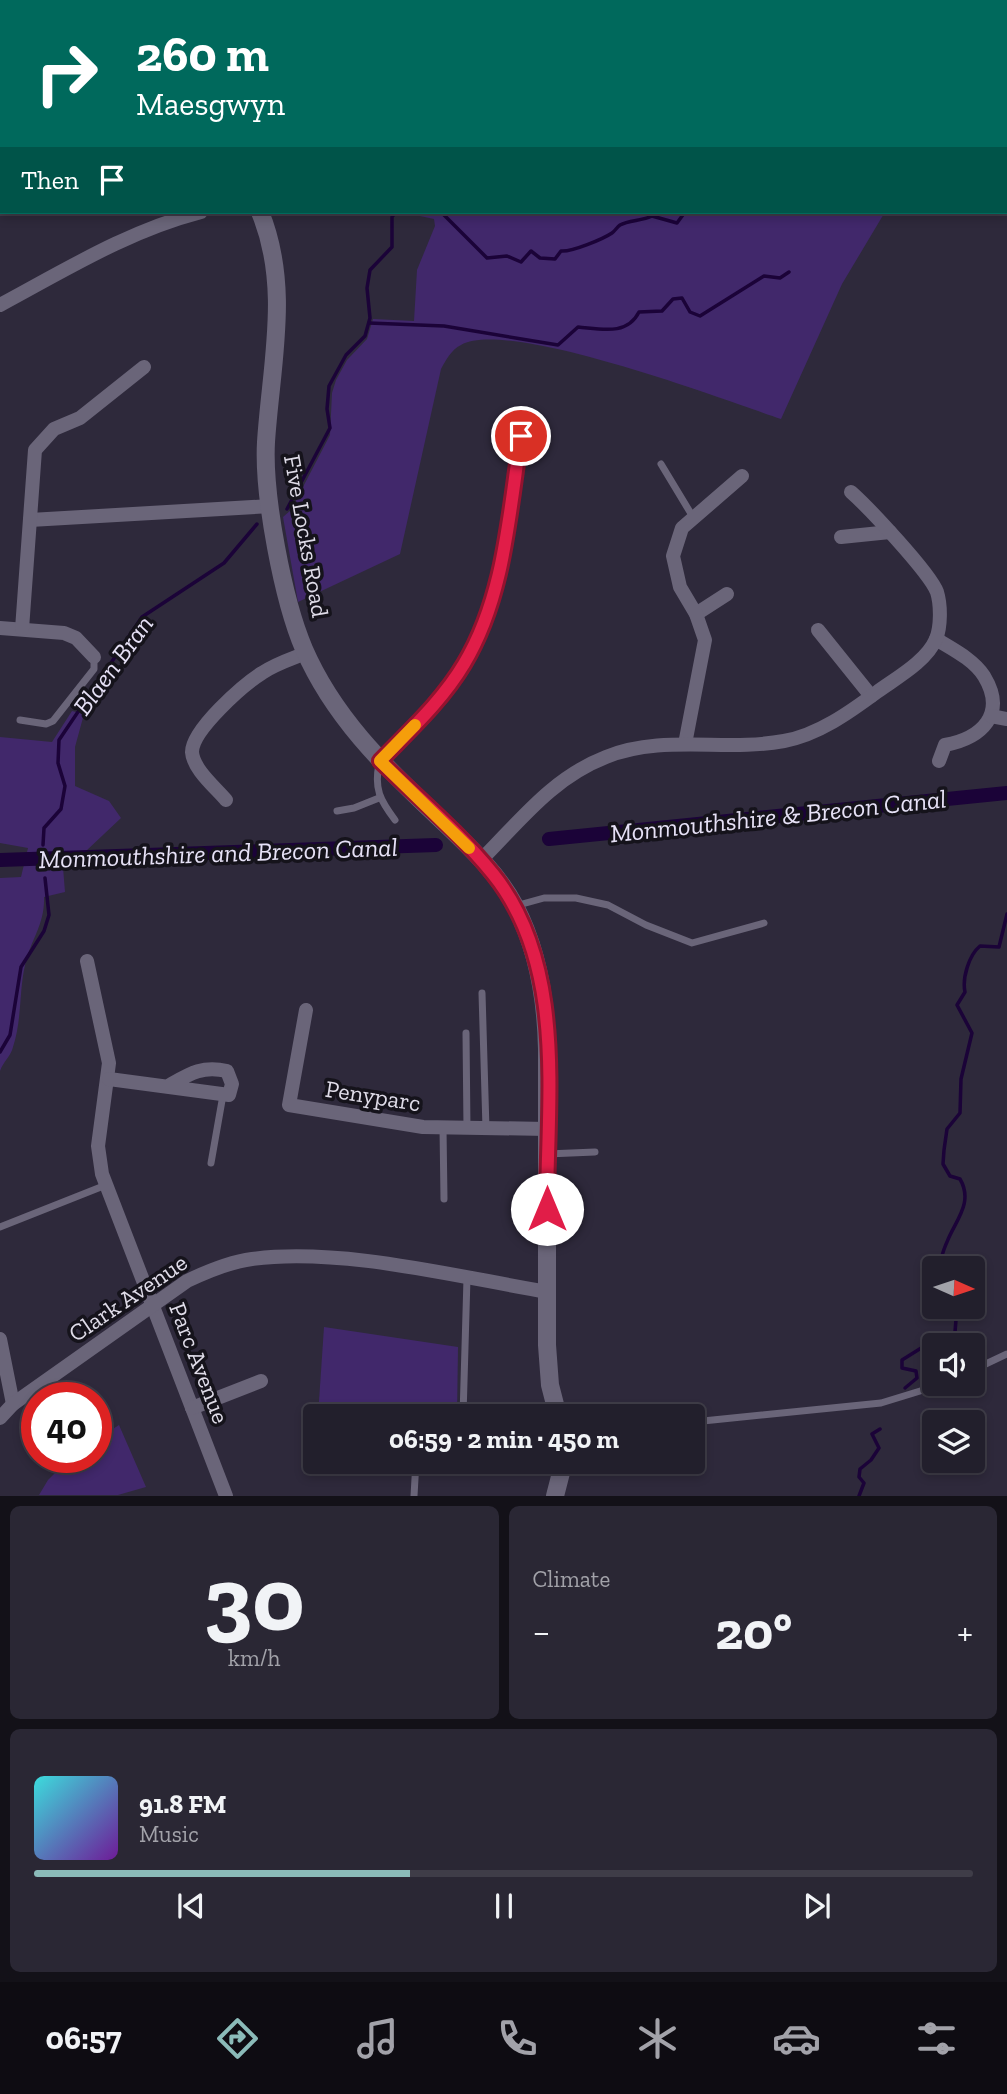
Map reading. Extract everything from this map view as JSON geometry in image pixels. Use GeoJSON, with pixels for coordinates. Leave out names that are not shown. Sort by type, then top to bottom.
{"type":"FeatureCollection","features":[{"type":"Feature","properties":{"kind":"street"},"geometry":{"type":"LineString","coordinates":[[0,305],[111,243],[158,223],[193,214]]}},
{"type":"Feature","properties":{"kind":"street","name":"Five Locks Road"},"geometry":{"type":"LineString","coordinates":[[261,214],[269,232],[278,287],[278,325],[266,445],[271,506],[288,606],[306,653],[355,735],[481,860],[514,906],[538,972],[546,1013],[547,1345],[550,1385],[555,1404]]}},
{"type":"Feature","properties":{"kind":"street"},"geometry":{"type":"LineString","coordinates":[[22,629],[35,450],[54,429],[80,418],[144,367]]}},
{"type":"Feature","properties":{"kind":"street"},"geometry":{"type":"LineString","coordinates":[[380,761],[436,703],[464,665],[486,620],[499,574],[521,436]]}},
{"type":"Feature","properties":{"kind":"street"},"geometry":{"type":"LineString","coordinates":[[685,744],[705,640],[696,614],[680,587],[673,556],[682,528],[742,476]]}},
{"type":"Feature","properties":{"kind":"street"},"geometry":{"type":"LineString","coordinates":[[481,860],[537,800],[572,772],[607,756],[642,746],[739,746],[786,741],[824,727],[871,696],[920,658],[936,639],[940,615],[937,591],[870,508],[851,492]]}},
{"type":"Feature","properties":{"kind":"street"},"geometry":{"type":"LineString","coordinates":[[30,520],[271,506]]}},
{"type":"Feature","properties":{"kind":"street"},"geometry":{"type":"LineString","coordinates":[[841,537],[890,532]]}},
{"type":"Feature","properties":{"kind":"street"},"geometry":{"type":"LineString","coordinates":[[696,614],[727,594]]}},
{"type":"Feature","properties":{"kind":"street"},"geometry":{"type":"LineString","coordinates":[[0,628],[76,638],[94,657]]}},
{"type":"Feature","properties":{"kind":"street"},"geometry":{"type":"LineString","coordinates":[[818,631],[871,696]]}},
{"type":"Feature","properties":{"kind":"street"},"geometry":{"type":"LineString","coordinates":[[936,639],[966,657],[984,676],[992,697],[991,716],[984,729],[976,736],[945,746],[939,761]]}},
{"type":"Feature","properties":{"kind":"street"},"geometry":{"type":"LineString","coordinates":[[226,800],[199,768],[192,754],[194,739],[203,726],[260,674],[306,653]]}},
{"type":"Feature","properties":{"kind":"street"},"geometry":{"type":"LineString","coordinates":[[991,716],[1007,719]]}},
{"type":"Feature","properties":{"kind":"street","name":"Parc Avenue"},"geometry":{"type":"LineString","coordinates":[[87,961],[109,1063],[109,1079],[101,1109],[98,1146],[106,1185],[226,1496]]}},
{"type":"Feature","properties":{"kind":"street","name":"Penyparc"},"geometry":{"type":"LineString","coordinates":[[306,1010],[289,1105],[443,1128],[547,1129]]}},
{"type":"Feature","properties":{"kind":"street"},"geometry":{"type":"LineString","coordinates":[[109,1079],[229,1095],[232,1084],[227,1071],[214,1068],[199,1069],[167,1086]]}},
{"type":"Feature","properties":{"kind":"street","name":"Clark Avenue"},"geometry":{"type":"LineString","coordinates":[[0,1418],[13,1404],[187,1281],[218,1267],[250,1259],[298,1254],[548,1292]]}},
{"type":"Feature","properties":{"kind":"street"},"geometry":{"type":"LineString","coordinates":[[0,1339],[13,1404]]}},
{"type":"Feature","properties":{"kind":"street"},"geometry":{"type":"LineString","coordinates":[[192,1408],[261,1381]]}},
{"type":"Feature","properties":{"kind":"street"},"geometry":{"type":"LineString","coordinates":[[559,1494],[562,1474]]}},
{"type":"Feature","properties":{"kind":"lane"},"geometry":{"type":"LineString","coordinates":[[661,464],[693,517]]}},
{"type":"Feature","properties":{"kind":"lane"},"geometry":{"type":"LineString","coordinates":[[20,720],[46,724],[53,721],[94,669],[94,657]]}},
{"type":"Feature","properties":{"kind":"lane"},"geometry":{"type":"LineString","coordinates":[[380,761],[376,782],[379,798],[395,820]]}},
{"type":"Feature","properties":{"kind":"lane"},"geometry":{"type":"LineString","coordinates":[[337,811],[354,808],[379,798]]}},
{"type":"Feature","properties":{"kind":"lane"},"geometry":{"type":"LineString","coordinates":[[514,906],[544,898],[576,898],[608,905],[646,925],[692,943],[764,922]]}},
{"type":"Feature","properties":{"kind":"lane"},"geometry":{"type":"LineString","coordinates":[[482,993],[486,1129]]}},
{"type":"Feature","properties":{"kind":"lane"},"geometry":{"type":"LineString","coordinates":[[466,1033],[467,1129]]}},
{"type":"Feature","properties":{"kind":"lane"},"geometry":{"type":"LineString","coordinates":[[212,1163],[223,1094]]}},
{"type":"Feature","properties":{"kind":"lane"},"geometry":{"type":"LineString","coordinates":[[443,1128],[444,1199]]}},
{"type":"Feature","properties":{"kind":"lane"},"geometry":{"type":"LineString","coordinates":[[547,1154],[595,1152]]}},
{"type":"Feature","properties":{"kind":"lane"},"geometry":{"type":"LineString","coordinates":[[0,1227],[106,1185]]}},
{"type":"Feature","properties":{"kind":"lane"},"geometry":{"type":"LineString","coordinates":[[463,1404],[467,1278]]}},
{"type":"Feature","properties":{"kind":"lane"},"geometry":{"type":"LineString","coordinates":[[985,1364],[1007,1354]]}},
{"type":"Feature","properties":{"kind":"lane"},"geometry":{"type":"LineString","coordinates":[[705,1421],[881,1403],[922,1390]]}},
{"type":"Feature","properties":{"kind":"lane"},"geometry":{"type":"LineString","coordinates":[[414,1496],[415,1474]]}},
{"type":"Feature","properties":{"kind":"shaded area"},"geometry":{"type":"Polygon","coordinates":[[[410,214],[884,214],[842,284],[781,419],[617,365],[523,342],[486,340],[457,347],[441,369],[400,554],[298,602],[283,517],[291,510],[330,435],[332,393],[336,380],[347,360],[367,339],[373,319],[414,321],[417,270],[435,226],[434,219],[410,214]]]}},
{"type":"Feature","properties":{"kind":"shaded area"},"geometry":{"type":"Polygon","coordinates":[[[72,711],[84,714],[75,747],[75,786],[109,801],[121,818],[86,851],[62,855],[65,892],[44,897],[40,924],[25,965],[16,1037],[0,1071],[0,878],[21,877],[28,848],[0,843],[0,737],[52,742],[72,711]]]}},
{"type":"Feature","properties":{"kind":"shaded area"},"geometry":{"type":"Polygon","coordinates":[[[324,1327],[458,1347],[457,1404],[319,1404],[324,1327]]]}},
{"type":"Feature","properties":{"kind":"shaded area"},"geometry":{"type":"Polygon","coordinates":[[[119,1425],[146,1487],[118,1495],[39,1495],[55,1473],[112,1473],[112,1430],[119,1425]]]}},
{"type":"Feature","properties":{"kind":"waterway","name":"Blaen Bran"},"geometry":{"type":"LineString","coordinates":[[287,509],[330,428],[327,409],[329,386],[346,355],[365,336],[370,318],[367,288],[370,270],[392,247],[392,217],[394,214]]}},
{"type":"Feature","properties":{"kind":"waterway"},"geometry":{"type":"LineString","coordinates":[[443,214],[487,258],[507,256],[521,262],[531,251],[540,258],[555,259],[561,251],[587,245],[608,236],[624,223],[652,216],[677,223],[684,214]]}},
{"type":"Feature","properties":{"kind":"waterway"},"geometry":{"type":"LineString","coordinates":[[369,323],[444,326],[558,345],[578,327],[620,328],[634,320],[639,312],[662,311],[673,299],[682,298],[690,312],[700,316],[764,276],[780,278],[789,272]]}},
{"type":"Feature","properties":{"kind":"waterway","name":"Blaen Bran"},"geometry":{"type":"LineString","coordinates":[[43,845],[44,828],[61,809],[65,786],[58,763],[59,740],[142,617],[224,563],[257,524]]}},
{"type":"Feature","properties":{"kind":"waterway","name":"Monmouthshire & Brecon Canal"},"geometry":{"type":"LineString","coordinates":[[549,839],[1007,793]]}},
{"type":"Feature","properties":{"kind":"waterway","name":"Monmouthshire and Brecon Canal"},"geometry":{"type":"LineString","coordinates":[[0,860],[436,845]]}},
{"type":"Feature","properties":{"kind":"waterway","name":"Blaen Bran"},"geometry":{"type":"LineString","coordinates":[[0,1052],[10,1035],[21,967],[44,931],[49,915],[45,878]]}},
{"type":"Feature","properties":{"kind":"waterway"},"geometry":{"type":"LineString","coordinates":[[942,1256],[962,1212],[965,1196],[960,1179],[950,1176],[943,1164],[947,1129],[960,1113],[961,1079],[972,1033],[957,1005],[965,992],[966,974],[973,955],[980,946],[999,947],[1007,914]]}},
{"type":"Feature","properties":{"kind":"waterway"},"geometry":{"type":"LineString","coordinates":[[905,1388],[917,1378],[916,1371],[902,1368],[902,1360],[934,1340],[949,1340],[955,1332],[956,1320]]}},
{"type":"Feature","properties":{"kind":"waterway"},"geometry":{"type":"LineString","coordinates":[[859,1496],[864,1483],[859,1477],[860,1469],[871,1460],[879,1448],[872,1434],[880,1429]]}},
{"type":"Feature","properties":{"kind":"slow traffic"},"geometry":{"type":"LineString","coordinates":[[415,725],[380,761],[469,848]]}},
{"type":"Feature","properties":{"kind":"route"},"geometry":{"type":"LineString","coordinates":[[521,436],[499,574],[486,620],[464,665],[436,703],[380,761],[494,874],[514,906],[528,938],[546,1013],[547,1209]]}}]}
